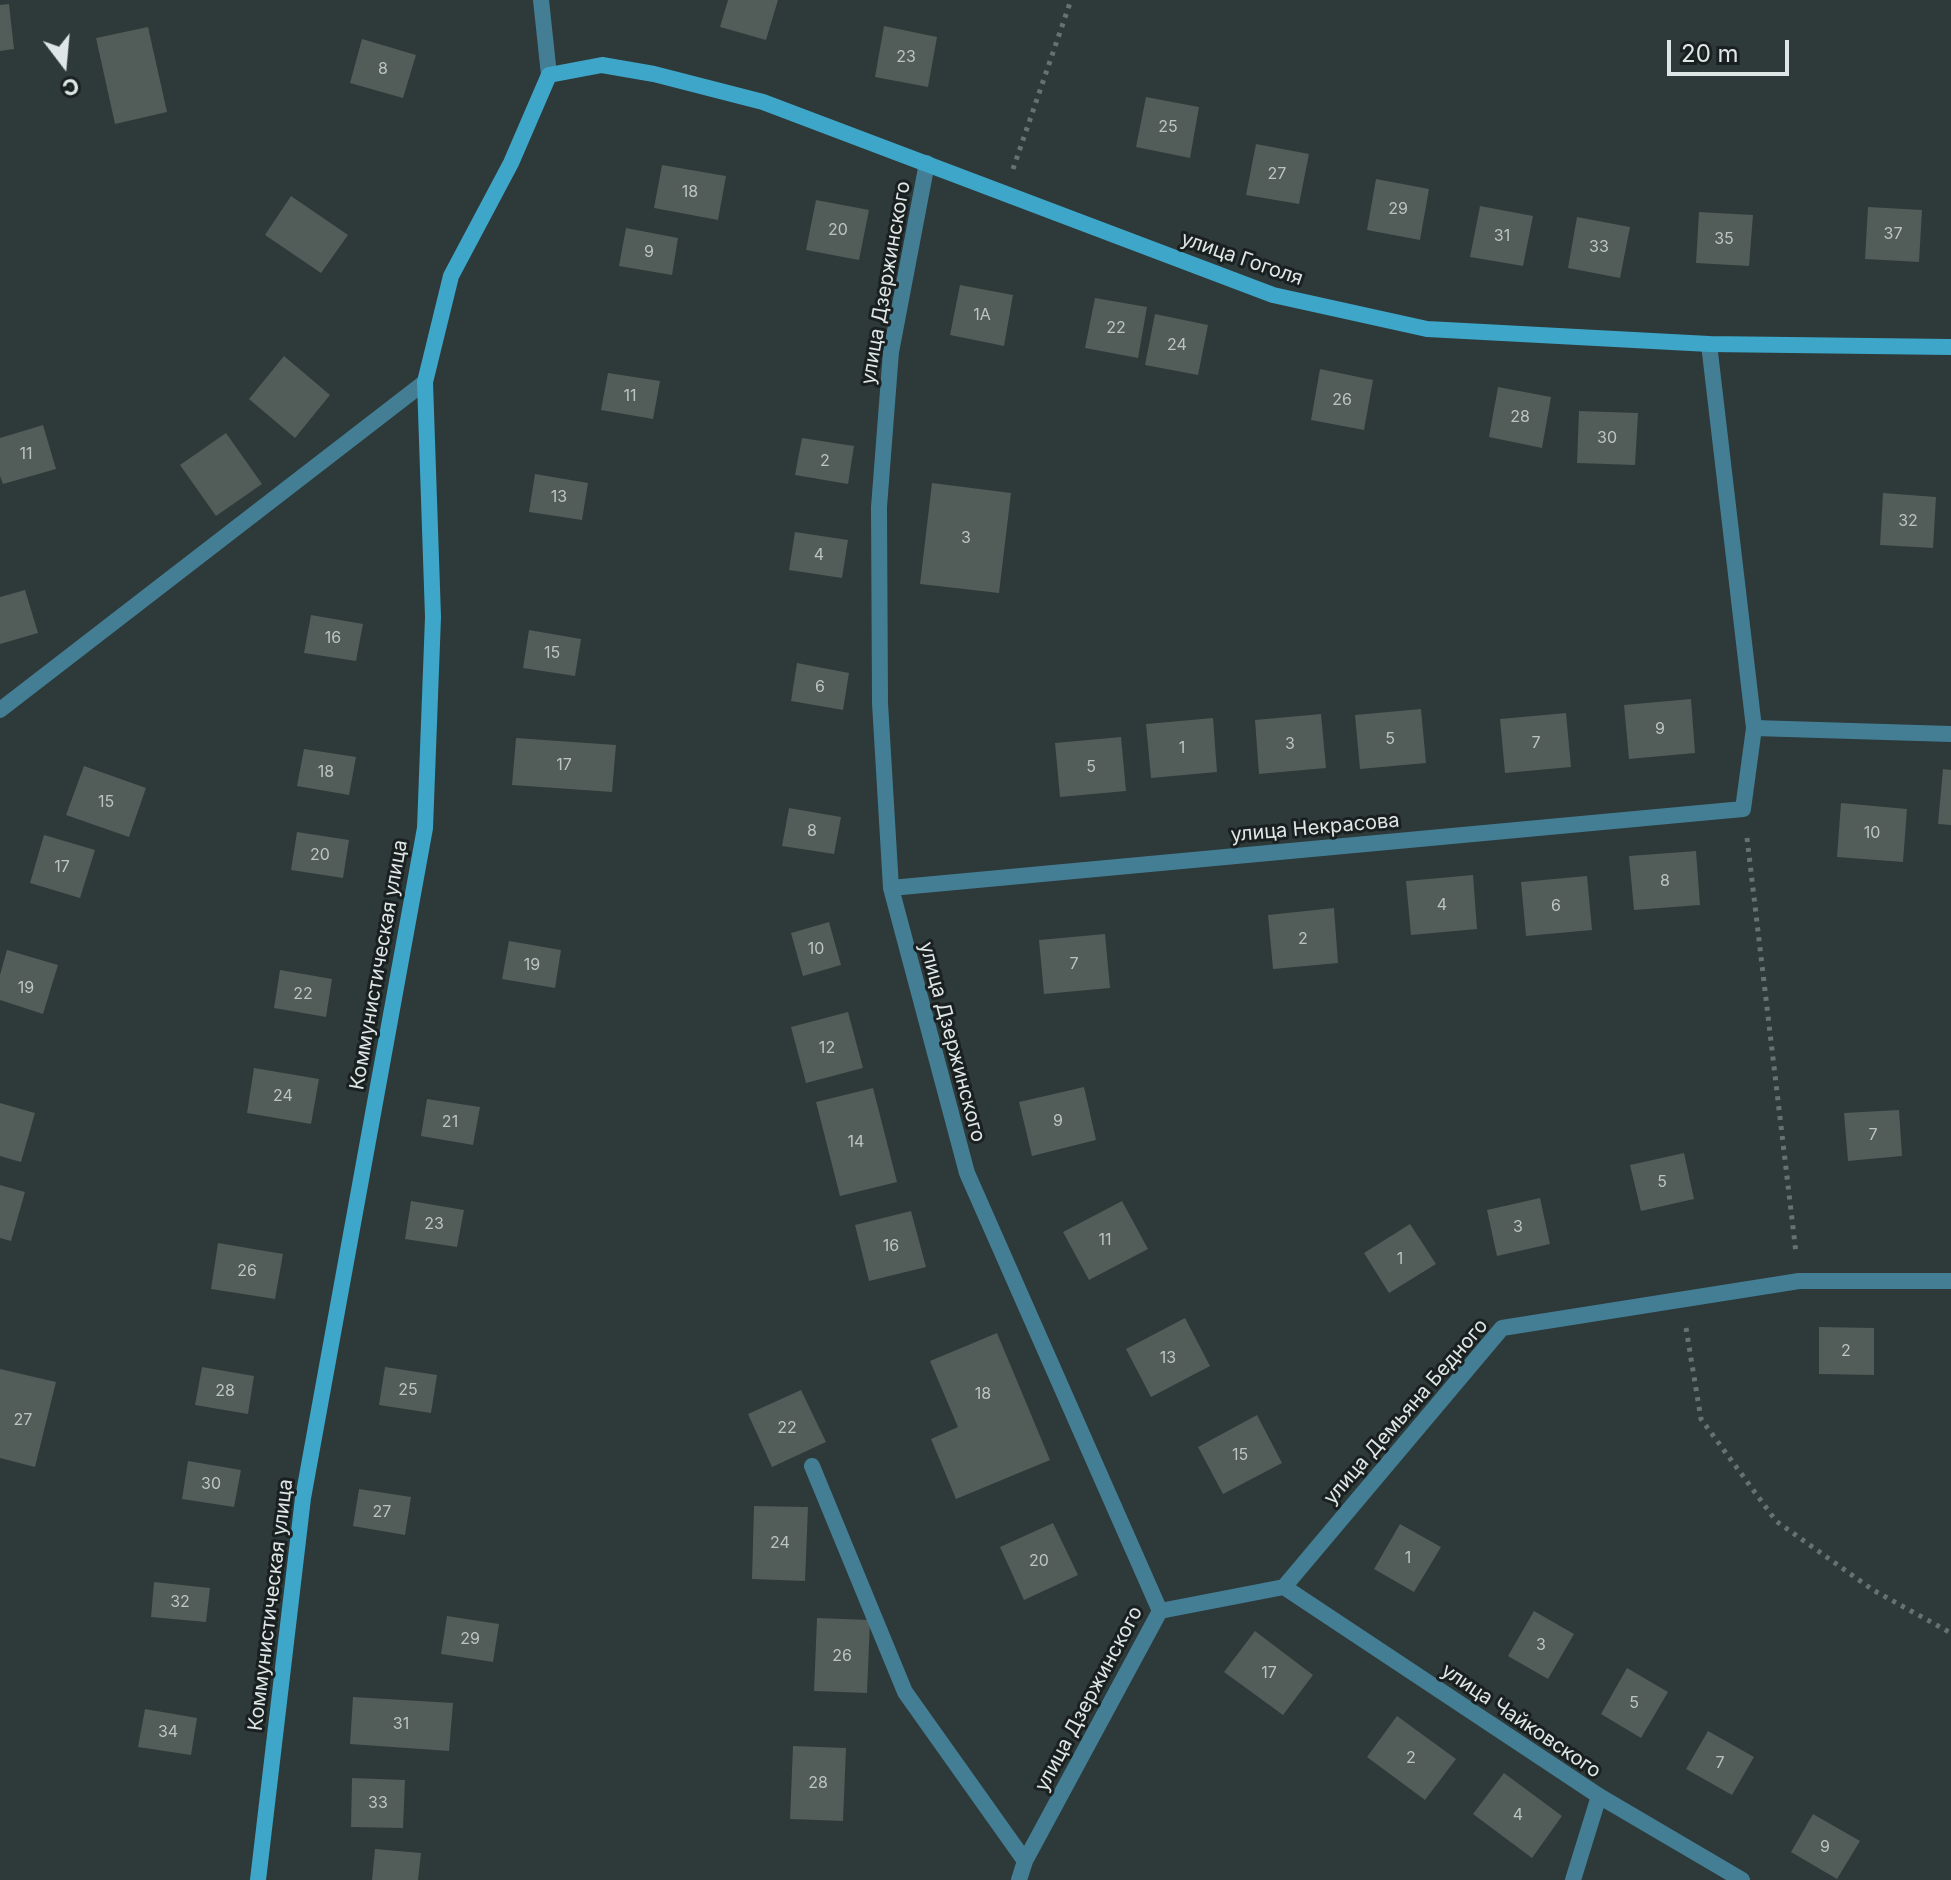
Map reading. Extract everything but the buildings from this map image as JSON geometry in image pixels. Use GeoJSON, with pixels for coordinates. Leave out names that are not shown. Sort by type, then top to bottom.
{"type":"FeatureCollection","features":[{"type":"Feature","properties":{"kind":"street"},"geometry":{"type":"LineString","coordinates":[[541,0],[549,75]]}},
{"type":"Feature","properties":{"kind":"street","name":"улица Гоголя"},"geometry":{"type":"LineString","coordinates":[[549,75],[602,65],[654,74],[763,102],[1273,295],[1427,329],[1709,344],[1951,347]]}},
{"type":"Feature","properties":{"kind":"street","name":"Коммунистическая улица"},"geometry":{"type":"LineString","coordinates":[[258,1880],[303,1498],[425,828],[433,617],[425,382],[451,276],[511,163],[549,75]]}},
{"type":"Feature","properties":{"kind":"street","name":"улица Дзержинского"},"geometry":{"type":"LineString","coordinates":[[927,163],[891,352],[879,507],[880,703],[891,888],[967,1173],[1160,1611],[1025,1861],[1019,1880]]}},
{"type":"Feature","properties":{"kind":"street"},"geometry":{"type":"LineString","coordinates":[[1709,344],[1754,728],[1743,809]]}},
{"type":"Feature","properties":{"kind":"street"},"geometry":{"type":"LineString","coordinates":[[0,710],[425,382]]}},
{"type":"Feature","properties":{"kind":"street"},"geometry":{"type":"LineString","coordinates":[[1754,728],[1951,734]]}},
{"type":"Feature","properties":{"kind":"street","name":"улица Некрасова"},"geometry":{"type":"LineString","coordinates":[[891,888],[1743,809]]}},
{"type":"Feature","properties":{"kind":"street","name":"улица Демьяна Бедного"},"geometry":{"type":"LineString","coordinates":[[1284,1587],[1502,1328],[1799,1281],[1951,1281]]}},
{"type":"Feature","properties":{"kind":"street"},"geometry":{"type":"LineString","coordinates":[[812,1466],[905,1692],[1025,1861]]}},
{"type":"Feature","properties":{"kind":"street"},"geometry":{"type":"LineString","coordinates":[[1160,1611],[1284,1587]]}},
{"type":"Feature","properties":{"kind":"street","name":"улица Чайковского"},"geometry":{"type":"LineString","coordinates":[[1284,1587],[1599,1796],[1742,1880]]}},
{"type":"Feature","properties":{"kind":"street"},"geometry":{"type":"LineString","coordinates":[[1573,1880],[1599,1796]]}},
{"type":"Feature","properties":{"kind":"path"},"geometry":{"type":"LineString","coordinates":[[1005,194],[1071,0]]}},
{"type":"Feature","properties":{"kind":"path"},"geometry":{"type":"LineString","coordinates":[[1743,809],[1799,1281]]}},
{"type":"Feature","properties":{"kind":"path"},"geometry":{"type":"LineString","coordinates":[[1681,1299],[1701,1419],[1776,1521],[1873,1590],[1951,1633]]}}]}
